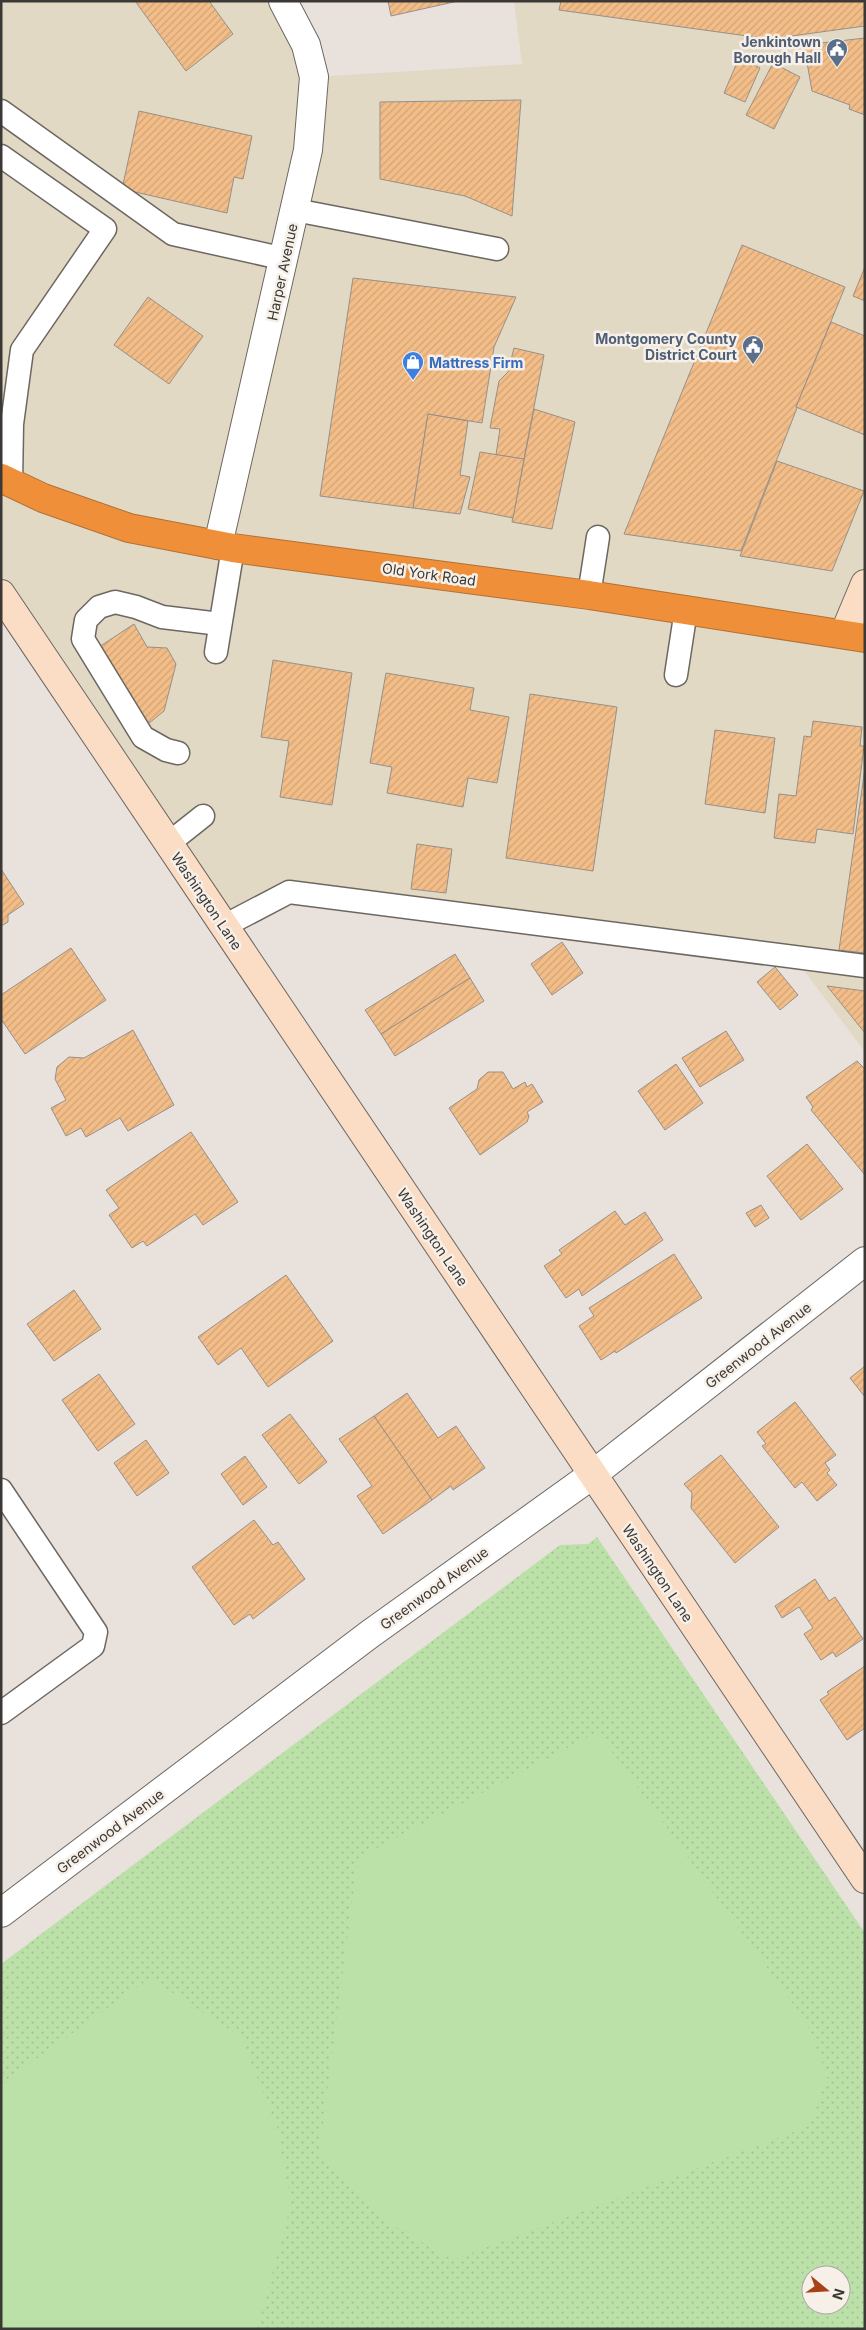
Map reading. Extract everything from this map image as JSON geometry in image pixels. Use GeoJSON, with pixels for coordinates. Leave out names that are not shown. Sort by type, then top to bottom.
{"type":"FeatureCollection","features":[{"type":"Feature","properties":{"kind":"highway","name":"Old York Road"},"geometry":{"type":"LineString","coordinates":[[6,480],[43,498],[129,528],[225,546],[589,596],[854,636]]}},
{"type":"Feature","properties":{"kind":"main road"},"geometry":{"type":"LineString","coordinates":[[854,636],[865,584]]}},
{"type":"Feature","properties":{"kind":"main road","name":"Washington Lane"},"geometry":{"type":"LineString","coordinates":[[1,594],[865,1880]]}},
{"type":"Feature","properties":{"kind":"street","name":"Harper Avenue"},"geometry":{"type":"LineString","coordinates":[[225,546],[308,150],[314,76],[306,46],[283,1]]}},
{"type":"Feature","properties":{"kind":"street","name":"Greenwood Avenue"},"geometry":{"type":"LineString","coordinates":[[1,1913],[370,1634],[592,1475],[865,1261]]}},
{"type":"Feature","properties":{"kind":"lane"},"geometry":{"type":"LineString","coordinates":[[1,111],[173,234],[285,259]]}},
{"type":"Feature","properties":{"kind":"lane"},"geometry":{"type":"LineString","coordinates":[[1,156],[104,229],[22,350],[6,480]]}},
{"type":"Feature","properties":{"kind":"lane"},"geometry":{"type":"LineString","coordinates":[[295,210],[497,249]]}},
{"type":"Feature","properties":{"kind":"lane"},"geometry":{"type":"LineString","coordinates":[[589,596],[598,536]]}},
{"type":"Feature","properties":{"kind":"lane"},"geometry":{"type":"LineString","coordinates":[[216,652],[220,624],[225,546]]}},
{"type":"Feature","properties":{"kind":"lane"},"geometry":{"type":"LineString","coordinates":[[178,753],[166,750],[143,736],[83,640],[86,620],[99,607],[115,602],[136,607],[162,617],[220,624]]}},
{"type":"Feature","properties":{"kind":"lane"},"geometry":{"type":"LineString","coordinates":[[676,675],[686,610]]}},
{"type":"Feature","properties":{"kind":"lane"},"geometry":{"type":"LineString","coordinates":[[169,843],[203,816]]}},
{"type":"Feature","properties":{"kind":"lane"},"geometry":{"type":"LineString","coordinates":[[224,926],[289,892],[635,930],[794,950],[865,966]]}},
{"type":"Feature","properties":{"kind":"lane"},"geometry":{"type":"LineString","coordinates":[[1,1490],[96,1632],[93,1646],[1,1713]]}},
{"type":"Feature","properties":{"kind":"shaded area"},"geometry":{"type":"Polygon","coordinates":[[[1,1],[278,1],[314,77],[522,64],[514,1],[865,1],[865,1052],[793,956],[289,892],[224,926],[1,601],[1,1]]]}},
{"type":"Feature","properties":{"kind":"green space"},"geometry":{"type":"Polygon","coordinates":[[[597,1537],[865,1933],[865,2329],[1,2329],[1,1964],[560,1545],[588,1544],[597,1537]]]}},
{"type":"Feature","properties":{"kind":"green space"},"geometry":{"type":"Polygon","coordinates":[[[598,1732],[806,2022],[828,2076],[809,2126],[453,2260],[396,2227],[319,2153],[358,1858],[598,1732]]]}},
{"type":"Feature","properties":{"kind":"green space"},"geometry":{"type":"Polygon","coordinates":[[[150,1978],[241,2037],[277,2127],[291,2205],[257,2329],[5,2329],[1,2323],[1,2084],[150,1978]]]}},
{"type":"Feature","properties":{"kind":"building"},"geometry":{"type":"Polygon","coordinates":[[[135,1],[209,1],[233,34],[186,71],[135,1]]]}},
{"type":"Feature","properties":{"kind":"building"},"geometry":{"type":"Polygon","coordinates":[[[388,1],[458,1],[391,16],[388,1]]]}},
{"type":"Feature","properties":{"kind":"building"},"geometry":{"type":"Polygon","coordinates":[[[561,1],[865,1],[865,26],[769,39],[559,10],[561,1]]]}},
{"type":"Feature","properties":{"kind":"building","name":"Jenkintown Borough Hall"},"geometry":{"type":"Polygon","coordinates":[[[865,38],[865,115],[849,109],[850,105],[812,91],[804,45],[865,38]]]}},
{"type":"Feature","properties":{"kind":"building"},"geometry":{"type":"Polygon","coordinates":[[[739,58],[760,68],[745,102],[724,93],[739,58]]]}},
{"type":"Feature","properties":{"kind":"building"},"geometry":{"type":"Polygon","coordinates":[[[773,63],[800,77],[774,129],[746,115],[773,63]]]}},
{"type":"Feature","properties":{"kind":"building"},"geometry":{"type":"Polygon","coordinates":[[[521,100],[512,216],[465,196],[380,179],[380,102],[521,100]]]}},
{"type":"Feature","properties":{"kind":"building"},"geometry":{"type":"Polygon","coordinates":[[[139,111],[252,136],[243,179],[234,177],[227,213],[122,189],[139,111]]]}},
{"type":"Feature","properties":{"kind":"building","name":"Montgomery County District Court"},"geometry":{"type":"Polygon","coordinates":[[[742,245],[845,287],[796,407],[741,551],[624,534],[742,245]]]}},
{"type":"Feature","properties":{"kind":"building"},"geometry":{"type":"Polygon","coordinates":[[[865,267],[865,301],[853,296],[865,267]]]}},
{"type":"Feature","properties":{"kind":"building","name":"Mattress Firm"},"geometry":{"type":"Polygon","coordinates":[[[353,278],[516,297],[494,347],[482,423],[428,414],[413,508],[320,496],[353,278]]]}},
{"type":"Feature","properties":{"kind":"building"},"geometry":{"type":"Polygon","coordinates":[[[148,297],[203,336],[169,384],[114,345],[148,297]]]}},
{"type":"Feature","properties":{"kind":"building"},"geometry":{"type":"Polygon","coordinates":[[[831,322],[865,336],[865,435],[796,407],[831,322]]]}},
{"type":"Feature","properties":{"kind":"building"},"geometry":{"type":"Polygon","coordinates":[[[514,348],[544,355],[524,459],[496,455],[500,429],[490,428],[499,381],[508,372],[514,348]]]}},
{"type":"Feature","properties":{"kind":"building"},"geometry":{"type":"Polygon","coordinates":[[[534,409],[575,422],[552,529],[512,522],[534,409]]]}},
{"type":"Feature","properties":{"kind":"building"},"geometry":{"type":"Polygon","coordinates":[[[428,414],[468,421],[460,475],[470,477],[460,514],[413,508],[428,414]]]}},
{"type":"Feature","properties":{"kind":"building"},"geometry":{"type":"Polygon","coordinates":[[[480,452],[524,459],[513,518],[468,509],[480,452]]]}},
{"type":"Feature","properties":{"kind":"building"},"geometry":{"type":"Polygon","coordinates":[[[777,461],[864,491],[832,571],[740,556],[777,461]]]}},
{"type":"Feature","properties":{"kind":"building"},"geometry":{"type":"Polygon","coordinates":[[[134,624],[147,647],[167,648],[176,664],[164,711],[148,724],[99,647],[134,624]]]}},
{"type":"Feature","properties":{"kind":"building"},"geometry":{"type":"Polygon","coordinates":[[[273,660],[352,673],[332,805],[280,797],[289,741],[261,737],[273,660]]]}},
{"type":"Feature","properties":{"kind":"building"},"geometry":{"type":"Polygon","coordinates":[[[386,673],[474,688],[470,710],[509,717],[497,783],[468,778],[463,807],[387,793],[392,767],[370,763],[386,673]]]}},
{"type":"Feature","properties":{"kind":"building"},"geometry":{"type":"Polygon","coordinates":[[[530,694],[617,707],[593,871],[506,858],[530,694]]]}},
{"type":"Feature","properties":{"kind":"building"},"geometry":{"type":"Polygon","coordinates":[[[813,721],[862,727],[860,746],[864,746],[853,834],[817,829],[815,843],[774,838],[779,794],[796,796],[804,736],[811,737],[813,721]]]}},
{"type":"Feature","properties":{"kind":"building"},"geometry":{"type":"Polygon","coordinates":[[[715,730],[775,738],[765,813],[705,804],[715,730]]]}},
{"type":"Feature","properties":{"kind":"building"},"geometry":{"type":"Polygon","coordinates":[[[865,768],[865,953],[839,950],[865,768]]]}},
{"type":"Feature","properties":{"kind":"building"},"geometry":{"type":"Polygon","coordinates":[[[417,844],[452,849],[446,893],[411,889],[417,844]]]}},
{"type":"Feature","properties":{"kind":"building"},"geometry":{"type":"Polygon","coordinates":[[[1,869],[24,904],[8,915],[8,922],[1,926],[1,869]]]}},
{"type":"Feature","properties":{"kind":"building"},"geometry":{"type":"Polygon","coordinates":[[[562,942],[583,973],[552,995],[531,964],[562,942]]]}},
{"type":"Feature","properties":{"kind":"building"},"geometry":{"type":"Polygon","coordinates":[[[71,948],[106,1000],[25,1054],[1,1019],[1,995],[71,948]]]}},
{"type":"Feature","properties":{"kind":"building"},"geometry":{"type":"Polygon","coordinates":[[[455,954],[470,978],[381,1034],[365,1010],[455,954]]]}},
{"type":"Feature","properties":{"kind":"building"},"geometry":{"type":"Polygon","coordinates":[[[775,967],[798,995],[780,1010],[757,982],[775,967]]]}},
{"type":"Feature","properties":{"kind":"building"},"geometry":{"type":"Polygon","coordinates":[[[470,978],[484,1001],[395,1056],[381,1034],[470,978]]]}},
{"type":"Feature","properties":{"kind":"building"},"geometry":{"type":"Polygon","coordinates":[[[827,986],[865,991],[865,1033],[827,986]]]}},
{"type":"Feature","properties":{"kind":"building"},"geometry":{"type":"Polygon","coordinates":[[[133,1030],[174,1105],[128,1131],[120,1118],[86,1137],[81,1128],[66,1136],[51,1108],[66,1100],[55,1079],[57,1067],[69,1057],[84,1058],[133,1030]]]}},
{"type":"Feature","properties":{"kind":"building"},"geometry":{"type":"Polygon","coordinates":[[[726,1031],[744,1060],[700,1087],[682,1058],[726,1031]]]}},
{"type":"Feature","properties":{"kind":"building"},"geometry":{"type":"Polygon","coordinates":[[[857,1061],[865,1069],[865,1175],[811,1110],[813,1107],[806,1097],[857,1061]]]}},
{"type":"Feature","properties":{"kind":"building"},"geometry":{"type":"Polygon","coordinates":[[[676,1064],[703,1103],[665,1130],[638,1091],[676,1064]]]}},
{"type":"Feature","properties":{"kind":"building"},"geometry":{"type":"Polygon","coordinates":[[[488,1072],[503,1072],[513,1089],[525,1082],[527,1087],[532,1084],[543,1102],[527,1112],[529,1116],[527,1122],[480,1155],[449,1108],[477,1089],[479,1080],[488,1072]]]}},
{"type":"Feature","properties":{"kind":"building"},"geometry":{"type":"Polygon","coordinates":[[[191,1132],[238,1202],[203,1225],[195,1214],[147,1246],[143,1241],[132,1248],[109,1215],[119,1208],[106,1190],[191,1132]]]}},
{"type":"Feature","properties":{"kind":"building"},"geometry":{"type":"Polygon","coordinates":[[[807,1144],[843,1189],[801,1220],[767,1176],[807,1144]]]}},
{"type":"Feature","properties":{"kind":"building"},"geometry":{"type":"Polygon","coordinates":[[[761,1205],[769,1218],[755,1227],[746,1213],[761,1205]]]}},
{"type":"Feature","properties":{"kind":"building"},"geometry":{"type":"Polygon","coordinates":[[[615,1211],[625,1225],[645,1212],[663,1240],[582,1296],[579,1289],[566,1298],[544,1266],[562,1254],[559,1250],[615,1211]]]}},
{"type":"Feature","properties":{"kind":"building"},"geometry":{"type":"Polygon","coordinates":[[[674,1254],[702,1298],[616,1353],[615,1351],[601,1360],[579,1326],[594,1316],[589,1308],[674,1254]]]}},
{"type":"Feature","properties":{"kind":"building"},"geometry":{"type":"Polygon","coordinates":[[[286,1275],[333,1341],[268,1387],[241,1348],[218,1365],[198,1337],[286,1275]]]}},
{"type":"Feature","properties":{"kind":"building"},"geometry":{"type":"Polygon","coordinates":[[[74,1290],[101,1329],[54,1361],[27,1324],[74,1290]]]}},
{"type":"Feature","properties":{"kind":"building"},"geometry":{"type":"Polygon","coordinates":[[[865,1366],[865,1397],[850,1378],[865,1366]]]}},
{"type":"Feature","properties":{"kind":"building"},"geometry":{"type":"Polygon","coordinates":[[[99,1374],[135,1424],[98,1451],[62,1400],[99,1374]]]}},
{"type":"Feature","properties":{"kind":"building"},"geometry":{"type":"Polygon","coordinates":[[[407,1393],[438,1438],[456,1426],[485,1468],[453,1490],[451,1486],[432,1500],[374,1416],[407,1393]]]}},
{"type":"Feature","properties":{"kind":"building"},"geometry":{"type":"Polygon","coordinates":[[[795,1402],[836,1455],[825,1463],[830,1470],[827,1473],[837,1485],[817,1501],[802,1482],[795,1488],[762,1446],[766,1444],[757,1432],[795,1402]]]}},
{"type":"Feature","properties":{"kind":"building"},"geometry":{"type":"Polygon","coordinates":[[[290,1414],[327,1462],[299,1484],[262,1435],[290,1414]]]}},
{"type":"Feature","properties":{"kind":"building"},"geometry":{"type":"Polygon","coordinates":[[[374,1416],[432,1500],[383,1534],[357,1496],[372,1486],[339,1439],[374,1416]]]}},
{"type":"Feature","properties":{"kind":"building"},"geometry":{"type":"Polygon","coordinates":[[[146,1440],[169,1473],[137,1496],[114,1463],[146,1440]]]}},
{"type":"Feature","properties":{"kind":"building"},"geometry":{"type":"Polygon","coordinates":[[[721,1455],[779,1527],[735,1563],[691,1508],[692,1493],[684,1484],[721,1455]]]}},
{"type":"Feature","properties":{"kind":"building"},"geometry":{"type":"Polygon","coordinates":[[[245,1456],[267,1487],[243,1505],[221,1474],[245,1456]]]}},
{"type":"Feature","properties":{"kind":"building"},"geometry":{"type":"Polygon","coordinates":[[[254,1520],[273,1545],[278,1542],[305,1579],[253,1619],[250,1614],[234,1625],[192,1567],[254,1520]]]}},
{"type":"Feature","properties":{"kind":"building"},"geometry":{"type":"Polygon","coordinates":[[[815,1579],[829,1601],[835,1597],[863,1639],[836,1657],[833,1652],[821,1660],[804,1634],[813,1628],[799,1607],[782,1618],[775,1606],[815,1579]]]}},
{"type":"Feature","properties":{"kind":"building"},"geometry":{"type":"Polygon","coordinates":[[[865,1666],[865,1728],[847,1740],[820,1700],[829,1694],[827,1692],[865,1666]]]}},
{"type":"Feature","properties":{"kind":"place","name":"Jenkintown Borough Hall"},"geometry":{"type":"Point","coordinates":[837,68]}},
{"type":"Feature","properties":{"kind":"place","name":"Montgomery County District Court"},"geometry":{"type":"Point","coordinates":[753,365]}},
{"type":"Feature","properties":{"kind":"place","name":"Mattress Firm"},"geometry":{"type":"Point","coordinates":[413,381]}}]}
